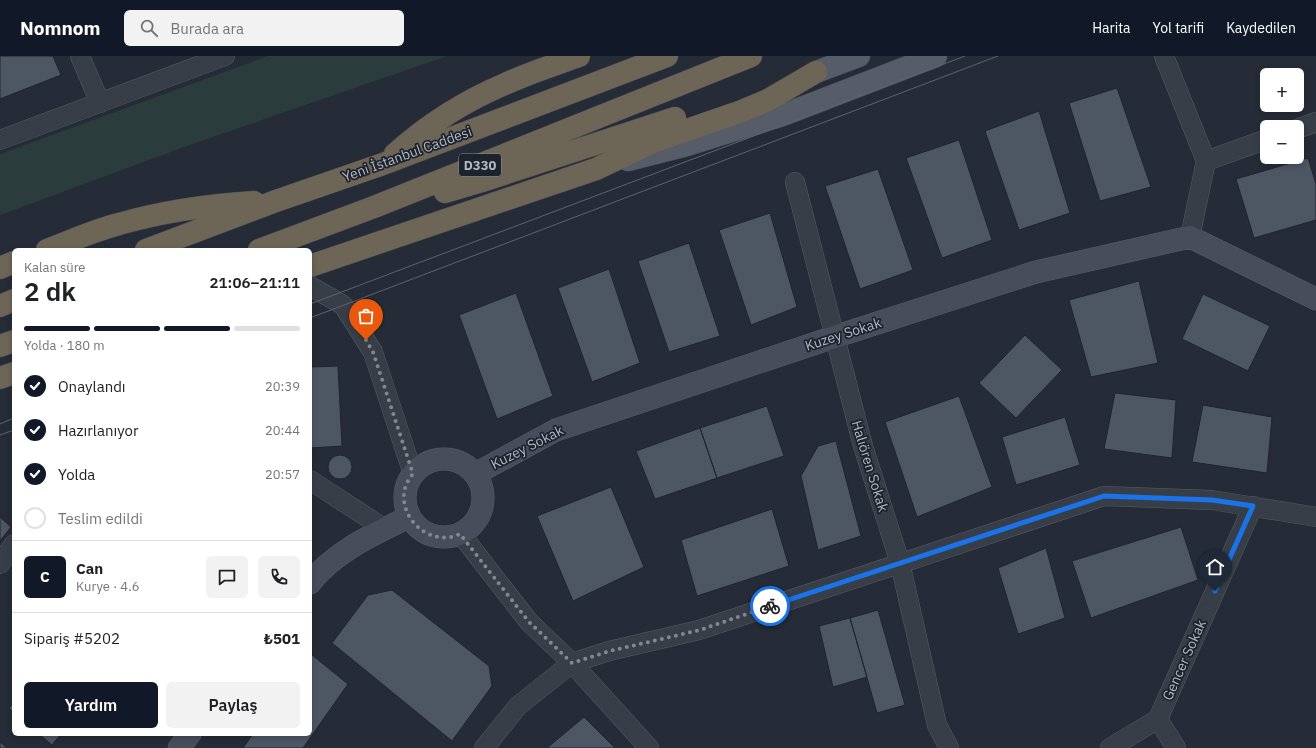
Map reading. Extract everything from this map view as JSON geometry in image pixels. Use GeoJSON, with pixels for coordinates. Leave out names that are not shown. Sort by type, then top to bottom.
{"type":"FeatureCollection","features":[{"type":"Feature","properties":{"kind":"highway"},"geometry":{"type":"LineString","coordinates":[[383,164],[420,132],[462,106],[504,84],[579,56]]}},
{"type":"Feature","properties":{"kind":"highway","name":"Yeni İstanbul Caddesi"},"geometry":{"type":"LineString","coordinates":[[151,248],[276,201],[383,164],[667,56]]}},
{"type":"Feature","properties":{"kind":"highway","name":"D330"},"geometry":{"type":"LineString","coordinates":[[264,248],[374,207],[751,56]]}},
{"type":"Feature","properties":{"kind":"highway"},"geometry":{"type":"LineString","coordinates":[[312,265],[596,169],[655,141],[742,112],[768,100],[816,72]]}},
{"type":"Feature","properties":{"kind":"highway"},"geometry":{"type":"LineString","coordinates":[[374,207],[434,195],[482,182],[816,72]]}},
{"type":"Feature","properties":{"kind":"highway"},"geometry":{"type":"LineString","coordinates":[[52,248],[118,224],[167,212],[218,204],[276,201]]}},
{"type":"Feature","properties":{"kind":"highway"},"geometry":{"type":"LineString","coordinates":[[0,268],[12,263]]}},
{"type":"Feature","properties":{"kind":"highway"},"geometry":{"type":"LineString","coordinates":[[0,306],[12,301]]}},
{"type":"Feature","properties":{"kind":"highway"},"geometry":{"type":"LineString","coordinates":[[0,346],[12,342]]}},
{"type":"Feature","properties":{"kind":"highway"},"geometry":{"type":"LineString","coordinates":[[0,378],[12,374]]}},
{"type":"Feature","properties":{"kind":"main road"},"geometry":{"type":"LineString","coordinates":[[816,72],[859,56]]}},
{"type":"Feature","properties":{"kind":"main road"},"geometry":{"type":"LineString","coordinates":[[596,169],[687,145],[783,115],[936,56]]}},
{"type":"Feature","properties":{"kind":"street"},"geometry":{"type":"LineString","coordinates":[[80,56],[100,103]]}},
{"type":"Feature","properties":{"kind":"street"},"geometry":{"type":"LineString","coordinates":[[0,140],[225,56]]}},
{"type":"Feature","properties":{"kind":"street"},"geometry":{"type":"LineString","coordinates":[[1164,56],[1206,161],[1190,237],[1316,299]]}},
{"type":"Feature","properties":{"kind":"street"},"geometry":{"type":"LineString","coordinates":[[1304,126],[1316,122]]}},
{"type":"Feature","properties":{"kind":"street"},"geometry":{"type":"LineString","coordinates":[[1206,161],[1260,142]]}},
{"type":"Feature","properties":{"kind":"street","name":"Halıören Sokak"},"geometry":{"type":"LineString","coordinates":[[795,182],[862,446],[900,563],[937,725],[949,748]]}},
{"type":"Feature","properties":{"kind":"street","name":"Kuzey Sokak"},"geometry":{"type":"LineString","coordinates":[[475,474],[556,430],[834,337],[1036,272],[1190,237]]}},
{"type":"Feature","properties":{"kind":"street"},"geometry":{"type":"LineString","coordinates":[[312,287],[343,305],[373,352],[413,474]]}},
{"type":"Feature","properties":{"kind":"street"},"geometry":{"type":"LineString","coordinates":[[442,459],[460,463],[475,474],[481,485],[483,498],[481,510],[476,522],[460,534],[442,538],[428,534],[417,527],[408,517],[404,504],[404,490],[409,478],[418,468],[429,461],[442,459]]}},
{"type":"Feature","properties":{"kind":"street"},"geometry":{"type":"LineString","coordinates":[[312,481],[385,528]]}},
{"type":"Feature","properties":{"kind":"street"},"geometry":{"type":"LineString","coordinates":[[484,748],[518,706],[572,663],[610,651],[700,630],[1104,496],[1212,500],[1316,517]]}},
{"type":"Feature","properties":{"kind":"street","name":"Gencer Sokak"},"geometry":{"type":"LineString","coordinates":[[1158,719],[1253,506]]}},
{"type":"Feature","properties":{"kind":"street"},"geometry":{"type":"LineString","coordinates":[[312,580],[318,572],[358,542],[408,517]]}},
{"type":"Feature","properties":{"kind":"street"},"geometry":{"type":"LineString","coordinates":[[460,534],[529,622],[572,663],[649,748]]}},
{"type":"Feature","properties":{"kind":"street"},"geometry":{"type":"LineString","coordinates":[[0,564],[12,547]]}},
{"type":"Feature","properties":{"kind":"street"},"geometry":{"type":"LineString","coordinates":[[1110,748],[1158,719],[1176,748]]}},
{"type":"Feature","properties":{"kind":"street"},"geometry":{"type":"LineString","coordinates":[[179,748],[188,736]]}},
{"type":"Feature","properties":{"kind":"shaded area"},"geometry":{"type":"Polygon","coordinates":[[[268,56],[447,56],[184,147],[0,215],[0,154],[268,56]]]}},
{"type":"Feature","properties":{"kind":"building"},"geometry":{"type":"Polygon","coordinates":[[[0,56],[53,56],[61,75],[0,99],[0,56]]]}},
{"type":"Feature","properties":{"kind":"building"},"geometry":{"type":"Polygon","coordinates":[[[1117,88],[1151,187],[1100,201],[1069,103],[1117,88]]]}},
{"type":"Feature","properties":{"kind":"building"},"geometry":{"type":"Polygon","coordinates":[[[1039,111],[1070,213],[1019,230],[985,131],[1039,111]]]}},
{"type":"Feature","properties":{"kind":"building"},"geometry":{"type":"Polygon","coordinates":[[[959,140],[992,240],[942,258],[906,158],[959,140]]]}},
{"type":"Feature","properties":{"kind":"building"},"geometry":{"type":"Polygon","coordinates":[[[1308,158],[1316,184],[1316,220],[1254,238],[1236,179],[1287,164],[1304,164],[1304,159],[1308,158]]]}},
{"type":"Feature","properties":{"kind":"building"},"geometry":{"type":"Polygon","coordinates":[[[878,169],[913,270],[860,289],[825,186],[878,169]]]}},
{"type":"Feature","properties":{"kind":"building"},"geometry":{"type":"Polygon","coordinates":[[[770,213],[797,307],[751,325],[719,230],[770,213]]]}},
{"type":"Feature","properties":{"kind":"building"},"geometry":{"type":"Polygon","coordinates":[[[689,243],[720,336],[669,352],[638,261],[689,243]]]}},
{"type":"Feature","properties":{"kind":"building"},"geometry":{"type":"Polygon","coordinates":[[[609,269],[640,363],[592,382],[558,288],[609,269]]]}},
{"type":"Feature","properties":{"kind":"building"},"geometry":{"type":"Polygon","coordinates":[[[1139,281],[1158,363],[1091,377],[1069,300],[1139,281]]]}},
{"type":"Feature","properties":{"kind":"building"},"geometry":{"type":"Polygon","coordinates":[[[516,293],[553,396],[497,419],[459,315],[516,293]]]}},
{"type":"Feature","properties":{"kind":"building"},"geometry":{"type":"Polygon","coordinates":[[[1203,294],[1270,326],[1248,371],[1182,339],[1203,294]]]}},
{"type":"Feature","properties":{"kind":"building"},"geometry":{"type":"Polygon","coordinates":[[[1025,335],[1062,370],[1016,418],[979,383],[1025,335]]]}},
{"type":"Feature","properties":{"kind":"building"},"geometry":{"type":"Polygon","coordinates":[[[338,366],[342,446],[312,448],[312,367],[338,366]]]}},
{"type":"Feature","properties":{"kind":"building"},"geometry":{"type":"Polygon","coordinates":[[[1115,393],[1176,400],[1172,458],[1104,449],[1115,393]]]}},
{"type":"Feature","properties":{"kind":"building"},"geometry":{"type":"Polygon","coordinates":[[[959,396],[992,487],[917,517],[885,422],[959,396]]]}},
{"type":"Feature","properties":{"kind":"building"},"geometry":{"type":"Polygon","coordinates":[[[1203,405],[1272,417],[1267,473],[1192,462],[1203,405]]]}},
{"type":"Feature","properties":{"kind":"building"},"geometry":{"type":"Polygon","coordinates":[[[767,406],[784,456],[717,478],[700,428],[767,406]]]}},
{"type":"Feature","properties":{"kind":"building"},"geometry":{"type":"Polygon","coordinates":[[[1065,417],[1080,465],[1016,485],[1002,437],[1065,417]]]}},
{"type":"Feature","properties":{"kind":"building"},"geometry":{"type":"Polygon","coordinates":[[[700,428],[717,478],[655,499],[636,451],[700,428]]]}},
{"type":"Feature","properties":{"kind":"building"},"geometry":{"type":"Polygon","coordinates":[[[836,441],[861,536],[818,550],[801,476],[818,446],[836,441]]]}},
{"type":"Feature","properties":{"kind":"building"},"geometry":{"type":"Polygon","coordinates":[[[340,455],[345,456],[351,462],[351,472],[345,478],[340,479],[335,478],[329,472],[328,467],[329,462],[335,456],[340,455]]]}},
{"type":"Feature","properties":{"kind":"building"},"geometry":{"type":"Polygon","coordinates":[[[611,487],[644,567],[573,601],[537,516],[611,487]]]}},
{"type":"Feature","properties":{"kind":"building"},"geometry":{"type":"Polygon","coordinates":[[[772,509],[789,566],[697,596],[681,540],[772,509]]]}},
{"type":"Feature","properties":{"kind":"building"},"geometry":{"type":"Polygon","coordinates":[[[0,517],[11,527],[0,541],[0,517]]]}},
{"type":"Feature","properties":{"kind":"building"},"geometry":{"type":"Polygon","coordinates":[[[1181,527],[1198,580],[1091,618],[1072,561],[1181,527]]]}},
{"type":"Feature","properties":{"kind":"building"},"geometry":{"type":"Polygon","coordinates":[[[1046,548],[1065,618],[1018,634],[998,568],[1046,548]]]}},
{"type":"Feature","properties":{"kind":"building"},"geometry":{"type":"Polygon","coordinates":[[[392,590],[489,666],[492,686],[452,741],[332,643],[368,595],[392,590]]]}},
{"type":"Feature","properties":{"kind":"building"},"geometry":{"type":"Polygon","coordinates":[[[878,610],[905,705],[877,713],[850,618],[878,610]]]}},
{"type":"Feature","properties":{"kind":"building"},"geometry":{"type":"Polygon","coordinates":[[[850,618],[867,677],[833,687],[819,626],[850,618]]]}},
{"type":"Feature","properties":{"kind":"building"},"geometry":{"type":"Polygon","coordinates":[[[312,655],[348,684],[312,735],[312,655]]]}},
{"type":"Feature","properties":{"kind":"building"},"geometry":{"type":"Polygon","coordinates":[[[584,717],[615,748],[547,748],[584,717]]]}},
{"type":"Feature","properties":{"kind":"building"},"geometry":{"type":"Polygon","coordinates":[[[41,736],[59,736],[52,745],[41,736]]]}},
{"type":"Feature","properties":{"kind":"building"},"geometry":{"type":"Polygon","coordinates":[[[252,736],[311,736],[303,748],[243,748],[252,736]]]}},
{"type":"Feature","properties":{"kind":"building"},"geometry":{"type":"Polygon","coordinates":[[[0,742],[7,748],[0,748],[0,742]]]}},
{"type":"Feature","properties":{"kind":"tram line"},"geometry":{"type":"LineString","coordinates":[[312,303],[965,56]]}},
{"type":"Feature","properties":{"kind":"tram line"},"geometry":{"type":"LineString","coordinates":[[312,317],[998,56]]}},
{"type":"Feature","properties":{"kind":"tram line"},"geometry":{"type":"LineString","coordinates":[[0,424],[12,419]]}},
{"type":"Feature","properties":{"kind":"tram line"},"geometry":{"type":"LineString","coordinates":[[0,435],[12,431]]}},
{"type":"Feature","properties":{"kind":"way so far"},"geometry":{"type":"LineString","coordinates":[[366,340],[373,352],[413,474],[409,478],[404,490],[404,504],[408,517],[417,527],[428,534],[442,538],[460,534],[529,622],[572,663],[610,651],[700,630],[770,606]]}},
{"type":"Feature","properties":{"kind":"route"},"geometry":{"type":"LineString","coordinates":[[770,606],[1104,496],[1212,500],[1253,506],[1215,591]]}}]}
